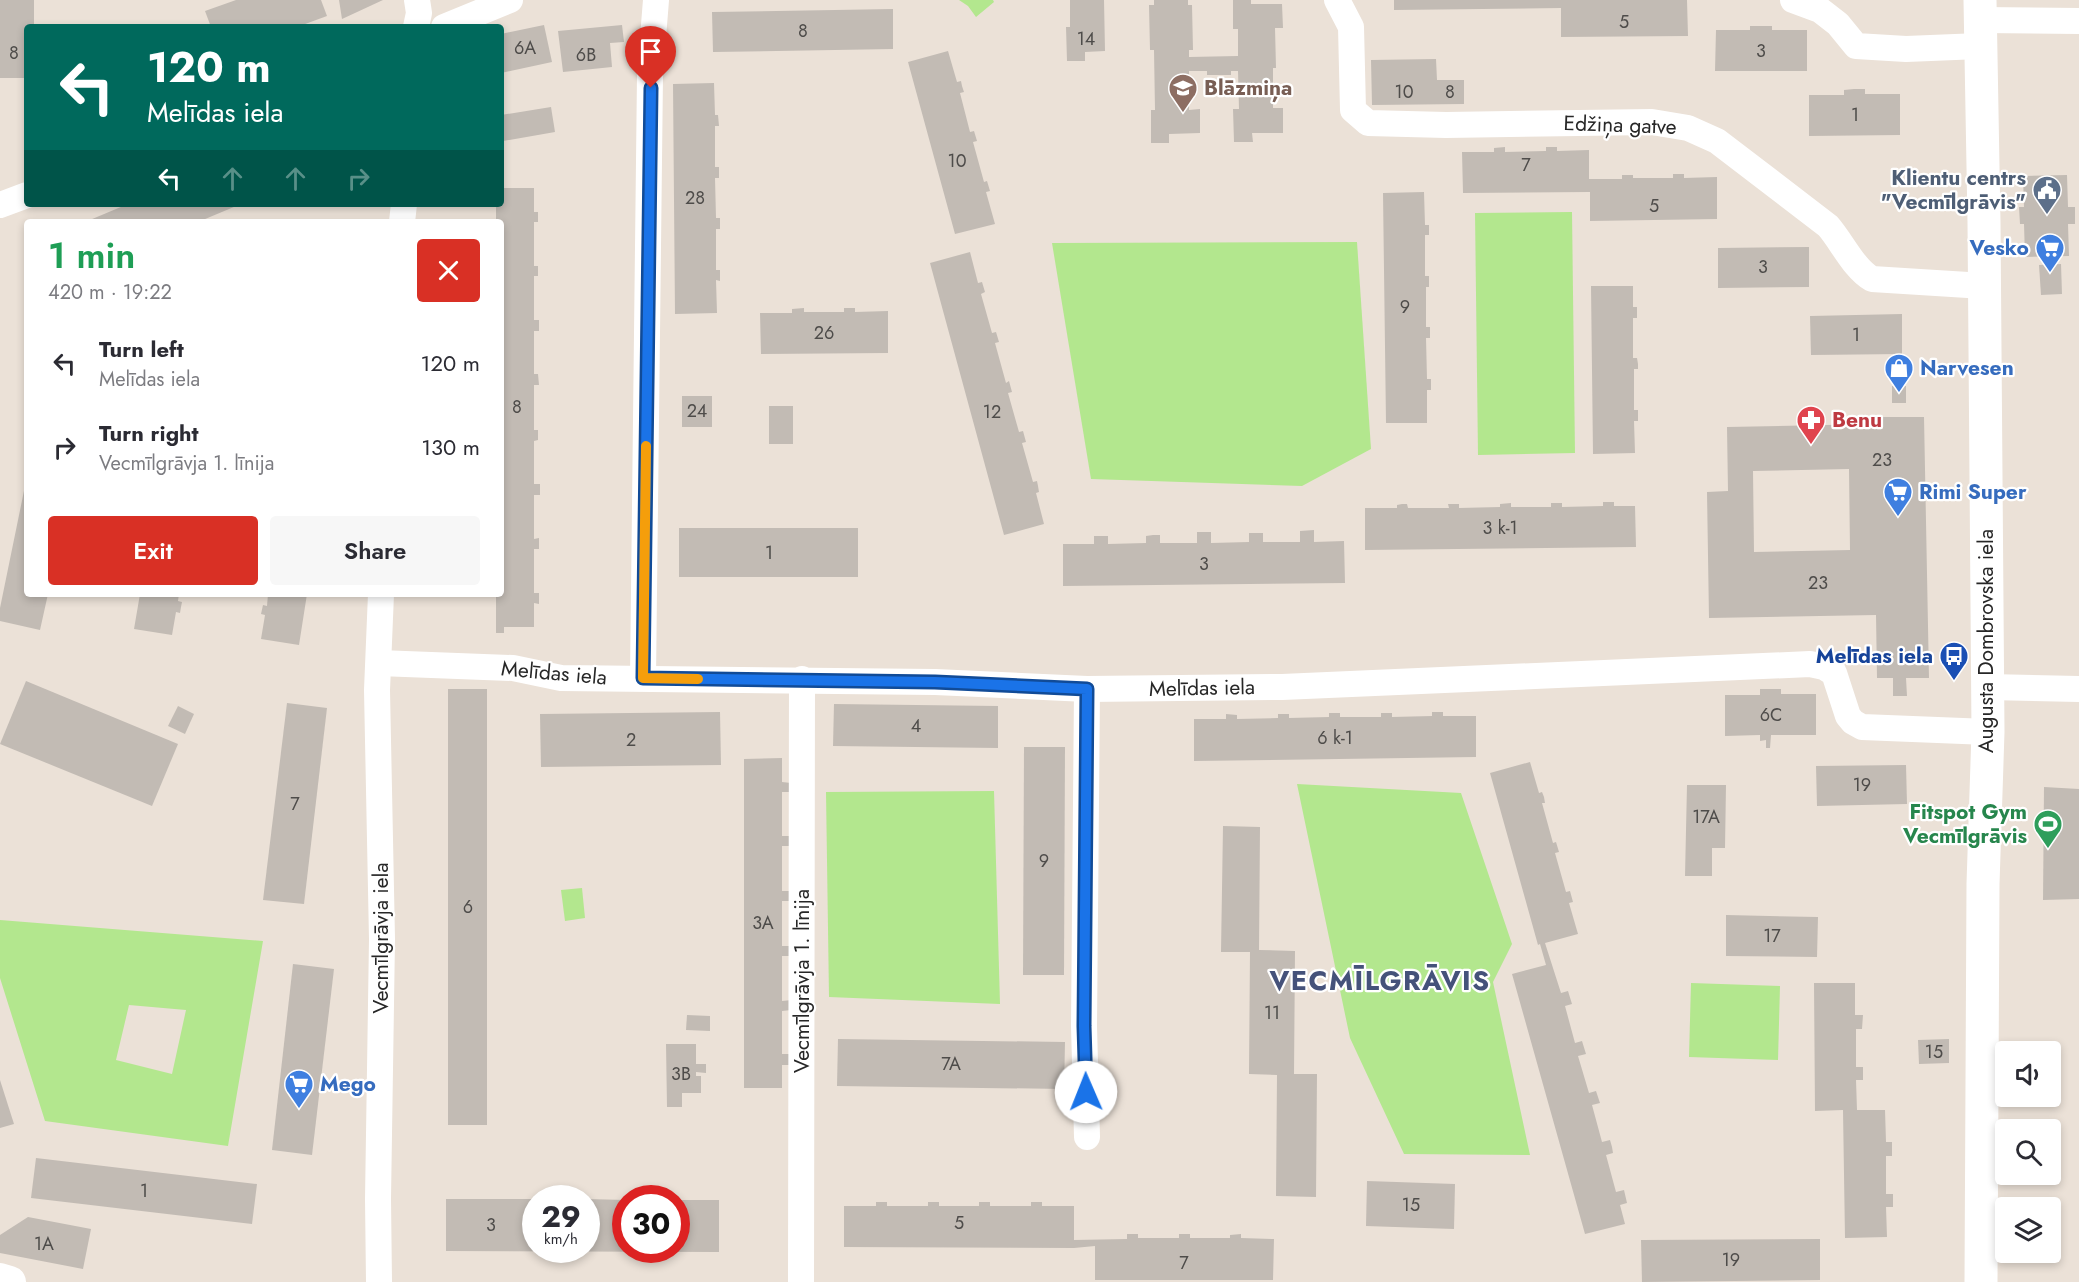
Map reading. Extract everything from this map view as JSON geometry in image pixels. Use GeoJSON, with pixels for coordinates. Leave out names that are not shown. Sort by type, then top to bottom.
{"type":"FeatureCollection","features":[{"type":"Feature","properties":{"kind":"main road","name":"Augusta Dombrovska iela"},"geometry":{"type":"LineString","coordinates":[[1980,22],[1988,687],[1983,896],[1981,1282]]}},
{"type":"Feature","properties":{"kind":"street"},"geometry":{"type":"LineString","coordinates":[[417,0],[419,14],[417,24]]}},
{"type":"Feature","properties":{"kind":"street"},"geometry":{"type":"LineString","coordinates":[[451,24],[510,0]]}},
{"type":"Feature","properties":{"kind":"street"},"geometry":{"type":"LineString","coordinates":[[643,678],[650,75],[656,0]]}},
{"type":"Feature","properties":{"kind":"street","name":"Edžiņa gatve"},"geometry":{"type":"LineString","coordinates":[[1337,0],[1351,27],[1353,110],[1368,123],[1446,125],[1652,122],[1688,128],[1717,141],[1828,226],[1840,239],[1861,272],[1872,279],[1984,286]]}},
{"type":"Feature","properties":{"kind":"street"},"geometry":{"type":"LineString","coordinates":[[1793,0],[1820,10],[1838,24],[1857,46],[1906,49],[1980,22],[2079,21]]}},
{"type":"Feature","properties":{"kind":"street"},"geometry":{"type":"LineString","coordinates":[[0,205],[24,196]]}},
{"type":"Feature","properties":{"kind":"street","name":"Vecmīlgrāvja iela"},"geometry":{"type":"LineString","coordinates":[[379,1282],[382,939],[377,690],[381,597]]}},
{"type":"Feature","properties":{"kind":"street","name":"Melīdas iela"},"geometry":{"type":"LineString","coordinates":[[379,663],[513,668],[561,678],[802,679],[1087,689],[1282,687],[1810,664],[1824,667],[1834,673],[1848,716],[1862,727],[1988,732]]}},
{"type":"Feature","properties":{"kind":"street","name":"Vecmīlgrāvja 1. līnija"},"geometry":{"type":"LineString","coordinates":[[801,1282],[802,679]]}},
{"type":"Feature","properties":{"kind":"street"},"geometry":{"type":"LineString","coordinates":[[1988,687],[2079,689]]}},
{"type":"Feature","properties":{"kind":"street"},"geometry":{"type":"LineString","coordinates":[[1087,689],[1084,1026],[1087,1137]]}},
{"type":"Feature","properties":{"kind":"street"},"geometry":{"type":"LineString","coordinates":[[0,1279],[10,1282]]}},
{"type":"Feature","properties":{"kind":"green space"},"geometry":{"type":"Polygon","coordinates":[[[959,0],[993,0],[994,2],[976,17],[968,6],[959,0]]]}},
{"type":"Feature","properties":{"kind":"green space"},"geometry":{"type":"Polygon","coordinates":[[[1572,212],[1575,453],[1478,455],[1475,213],[1572,212]]]}},
{"type":"Feature","properties":{"kind":"green space"},"geometry":{"type":"Polygon","coordinates":[[[1357,242],[1371,449],[1302,486],[1091,479],[1052,243],[1357,242]]]}},
{"type":"Feature","properties":{"kind":"green space"},"geometry":{"type":"Polygon","coordinates":[[[1297,784],[1461,793],[1512,944],[1493,982],[1530,1155],[1404,1154],[1350,1038],[1297,784]]]}},
{"type":"Feature","properties":{"kind":"green space"},"geometry":{"type":"Polygon","coordinates":[[[994,791],[1000,1004],[829,997],[826,792],[994,791]]]}},
{"type":"Feature","properties":{"kind":"green space"},"geometry":{"type":"Polygon","coordinates":[[[582,888],[585,918],[565,921],[561,890],[582,888]]]}},
{"type":"Feature","properties":{"kind":"green space"},"geometry":{"type":"Polygon","coordinates":[[[0,920],[263,941],[228,1146],[45,1121],[0,978],[0,920]],[[129,1005],[116,1060],[172,1074],[186,1010],[129,1005]]]}},
{"type":"Feature","properties":{"kind":"green space"},"geometry":{"type":"Polygon","coordinates":[[[1691,983],[1780,986],[1778,1060],[1689,1057],[1691,983]]]}},
{"type":"Feature","properties":{"kind":"building"},"geometry":{"type":"Polygon","coordinates":[[[0,0],[34,0],[34,24],[24,24],[24,78],[0,78],[0,0]]]}},
{"type":"Feature","properties":{"kind":"building"},"geometry":{"type":"Polygon","coordinates":[[[236,0],[321,0],[327,16],[305,24],[210,24],[205,11],[236,0]]]}},
{"type":"Feature","properties":{"kind":"building"},"geometry":{"type":"Polygon","coordinates":[[[339,0],[383,0],[342,19],[339,0]]]}},
{"type":"Feature","properties":{"kind":"building"},"geometry":{"type":"Polygon","coordinates":[[[1070,0],[1104,0],[1105,51],[1085,52],[1085,61],[1067,61],[1066,27],[1070,27],[1070,0]]]}},
{"type":"Feature","properties":{"kind":"building"},"geometry":{"type":"Polygon","coordinates":[[[1154,0],[1188,0],[1188,5],[1192,5],[1193,50],[1189,50],[1189,57],[1238,56],[1238,29],[1233,29],[1233,0],[1251,0],[1251,4],[1282,4],[1283,28],[1275,28],[1276,68],[1273,68],[1273,108],[1283,108],[1283,133],[1252,133],[1253,142],[1234,142],[1233,109],[1239,109],[1238,71],[1231,71],[1231,75],[1207,75],[1207,71],[1189,71],[1189,110],[1200,109],[1200,133],[1169,134],[1169,143],[1151,143],[1151,110],[1155,110],[1154,50],[1150,50],[1149,5],[1154,5],[1154,0]]]}},
{"type":"Feature","properties":{"kind":"building"},"geometry":{"type":"Polygon","coordinates":[[[1394,0],[1687,0],[1688,36],[1561,37],[1561,8],[1394,10],[1394,0]]]}},
{"type":"Feature","properties":{"kind":"building"},"geometry":{"type":"Polygon","coordinates":[[[893,9],[893,49],[713,52],[712,12],[893,9]]]}},
{"type":"Feature","properties":{"kind":"building"},"geometry":{"type":"Polygon","coordinates":[[[544,25],[552,62],[504,72],[504,33],[544,25]]]}},
{"type":"Feature","properties":{"kind":"building"},"geometry":{"type":"Polygon","coordinates":[[[622,25],[624,42],[610,43],[612,67],[563,72],[558,31],[622,25]]]}},
{"type":"Feature","properties":{"kind":"building"},"geometry":{"type":"Polygon","coordinates":[[[1750,26],[1772,26],[1772,30],[1807,30],[1807,71],[1715,71],[1716,30],[1750,30],[1750,26]]]}},
{"type":"Feature","properties":{"kind":"building"},"geometry":{"type":"Polygon","coordinates":[[[948,51],[957,82],[961,81],[964,92],[960,93],[970,132],[974,131],[977,141],[973,142],[984,182],[987,181],[990,191],[986,192],[995,224],[955,234],[908,62],[948,51]]]}},
{"type":"Feature","properties":{"kind":"building"},"geometry":{"type":"Polygon","coordinates":[[[1436,59],[1437,80],[1464,80],[1464,104],[1372,105],[1371,60],[1436,59]]]}},
{"type":"Feature","properties":{"kind":"building"},"geometry":{"type":"Polygon","coordinates":[[[714,83],[715,115],[718,115],[719,126],[715,126],[715,167],[719,167],[719,178],[715,178],[716,218],[720,218],[720,229],[716,229],[716,270],[720,270],[720,281],[716,280],[717,313],[675,314],[673,84],[714,83]]]}},
{"type":"Feature","properties":{"kind":"building"},"geometry":{"type":"Polygon","coordinates":[[[1865,89],[1865,94],[1900,94],[1900,135],[1809,136],[1809,95],[1844,95],[1844,90],[1865,89]]]}},
{"type":"Feature","properties":{"kind":"building"},"geometry":{"type":"Polygon","coordinates":[[[551,107],[555,132],[504,141],[504,115],[551,107]]]}},
{"type":"Feature","properties":{"kind":"building"},"geometry":{"type":"Polygon","coordinates":[[[1505,147],[1505,152],[1546,151],[1546,147],[1557,147],[1557,151],[1589,150],[1589,179],[1622,179],[1622,175],[1633,175],[1633,178],[1673,178],[1673,174],[1684,174],[1684,178],[1717,177],[1717,219],[1590,221],[1590,192],[1463,193],[1462,152],[1494,152],[1494,148],[1505,147]]]}},
{"type":"Feature","properties":{"kind":"building","name":"Klientu centrs \"Vecmīlgrāvis\""},"geometry":{"type":"Polygon","coordinates":[[[2067,175],[2068,207],[2075,207],[2075,224],[2068,224],[2069,256],[2025,257],[2024,224],[2020,224],[2019,207],[2024,207],[2023,176],[2067,175]]]}},
{"type":"Feature","properties":{"kind":"building"},"geometry":{"type":"Polygon","coordinates":[[[504,188],[534,188],[534,212],[538,212],[538,222],[534,222],[534,266],[538,266],[538,276],[534,276],[534,320],[539,320],[539,331],[534,331],[534,374],[538,374],[539,385],[534,385],[534,430],[538,430],[538,440],[534,441],[534,484],[540,484],[540,495],[534,495],[534,539],[539,538],[539,549],[534,549],[534,593],[539,593],[539,604],[534,603],[534,627],[504,627],[504,633],[496,633],[496,597],[504,597],[504,219],[496,219],[496,207],[504,207],[504,188]]]}},
{"type":"Feature","properties":{"kind":"building"},"geometry":{"type":"Polygon","coordinates":[[[1424,192],[1425,225],[1429,225],[1429,235],[1425,235],[1425,276],[1429,276],[1429,287],[1426,287],[1426,327],[1430,327],[1430,338],[1426,338],[1427,379],[1431,379],[1431,390],[1427,390],[1427,423],[1386,423],[1383,193],[1424,192]]]}},
{"type":"Feature","properties":{"kind":"building"},"geometry":{"type":"Polygon","coordinates":[[[121,207],[234,207],[205,219],[92,219],[121,207]]]}},
{"type":"Feature","properties":{"kind":"building"},"geometry":{"type":"Polygon","coordinates":[[[1809,247],[1809,287],[1718,288],[1718,248],[1809,247]]]}},
{"type":"Feature","properties":{"kind":"building"},"geometry":{"type":"Polygon","coordinates":[[[970,252],[978,283],[982,282],[985,292],[981,294],[992,333],[996,332],[999,342],[995,343],[1006,383],[1009,381],[1012,392],[1008,393],[1019,432],[1023,431],[1026,442],[1022,443],[1033,482],[1037,481],[1039,492],[1036,493],[1044,524],[1004,535],[930,263],[970,252]]]}},
{"type":"Feature","properties":{"kind":"building"},"geometry":{"type":"Polygon","coordinates":[[[2061,264],[2062,294],[2041,295],[2039,265],[2061,264]]]}},
{"type":"Feature","properties":{"kind":"building"},"geometry":{"type":"Polygon","coordinates":[[[1591,286],[1633,286],[1633,307],[1637,307],[1637,318],[1633,318],[1633,358],[1637,358],[1638,364],[1638,369],[1634,369],[1634,410],[1638,410],[1638,421],[1634,421],[1635,453],[1593,454],[1591,286]]]}},
{"type":"Feature","properties":{"kind":"building"},"geometry":{"type":"Polygon","coordinates":[[[804,308],[804,312],[844,312],[844,308],[855,308],[855,312],[888,311],[888,353],[761,354],[760,313],[792,313],[792,309],[804,308]]]}},
{"type":"Feature","properties":{"kind":"building"},"geometry":{"type":"Polygon","coordinates":[[[1902,314],[1902,354],[1811,355],[1810,316],[1902,314]]]}},
{"type":"Feature","properties":{"kind":"building","name":"Narvesen"},"geometry":{"type":"Polygon","coordinates":[[[1892,386],[1906,386],[1906,403],[1892,403],[1892,386]]]}},
{"type":"Feature","properties":{"kind":"building"},"geometry":{"type":"Polygon","coordinates":[[[682,396],[712,396],[712,427],[682,427],[682,396]]]}},
{"type":"Feature","properties":{"kind":"building"},"geometry":{"type":"Polygon","coordinates":[[[769,406],[793,406],[793,444],[769,444],[769,406]]]}},
{"type":"Feature","properties":{"kind":"building"},"geometry":{"type":"Polygon","coordinates":[[[1872,417],[1924,417],[1929,678],[1906,678],[1907,696],[1893,696],[1893,678],[1877,678],[1876,615],[1709,618],[1707,492],[1728,491],[1727,427],[1873,424],[1872,417]],[[1849,469],[1753,471],[1754,552],[1850,550],[1849,469]]]}},
{"type":"Feature","properties":{"kind":"building"},"geometry":{"type":"Polygon","coordinates":[[[24,491],[24,597],[47,597],[40,630],[0,621],[0,608],[24,491]]]}},
{"type":"Feature","properties":{"kind":"building"},"geometry":{"type":"Polygon","coordinates":[[[1603,502],[1614,502],[1614,506],[1635,506],[1636,547],[1365,550],[1365,508],[1397,508],[1397,505],[1402,504],[1407,504],[1408,508],[1449,508],[1448,504],[1459,504],[1459,508],[1500,507],[1500,504],[1511,503],[1511,507],[1551,507],[1551,503],[1562,503],[1562,507],[1603,506],[1603,502]]]}},
{"type":"Feature","properties":{"kind":"building"},"geometry":{"type":"Polygon","coordinates":[[[679,528],[858,528],[858,577],[679,577],[679,528]]]}},
{"type":"Feature","properties":{"kind":"building"},"geometry":{"type":"Polygon","coordinates":[[[1314,530],[1314,542],[1344,541],[1345,583],[1063,586],[1063,544],[1094,544],[1094,536],[1108,536],[1108,544],[1146,543],[1146,536],[1153,535],[1160,535],[1160,543],[1197,543],[1197,532],[1211,532],[1211,543],[1249,542],[1249,533],[1263,533],[1263,542],[1300,542],[1300,531],[1314,530]]]}},
{"type":"Feature","properties":{"kind":"building"},"geometry":{"type":"Polygon","coordinates":[[[139,597],[179,597],[178,601],[182,602],[180,613],[176,612],[172,635],[134,629],[139,597]]]}},
{"type":"Feature","properties":{"kind":"building"},"geometry":{"type":"Polygon","coordinates":[[[268,597],[307,597],[299,645],[261,639],[265,615],[261,614],[263,605],[267,606],[268,597]]]}},
{"type":"Feature","properties":{"kind":"building"},"geometry":{"type":"Polygon","coordinates":[[[26,681],[178,744],[152,806],[0,744],[26,681]]]}},
{"type":"Feature","properties":{"kind":"building"},"geometry":{"type":"Polygon","coordinates":[[[448,689],[487,689],[487,1125],[448,1125],[448,689]]]}},
{"type":"Feature","properties":{"kind":"building"},"geometry":{"type":"Polygon","coordinates":[[[1760,689],[1781,689],[1781,694],[1816,694],[1816,735],[1771,735],[1770,748],[1766,748],[1766,740],[1760,741],[1760,735],[1725,736],[1725,695],[1760,695],[1760,689]]]}},
{"type":"Feature","properties":{"kind":"building"},"geometry":{"type":"Polygon","coordinates":[[[287,703],[327,708],[304,904],[263,900],[287,703]]]}},
{"type":"Feature","properties":{"kind":"building"},"geometry":{"type":"Polygon","coordinates":[[[834,704],[998,706],[998,748],[833,746],[834,704]]]}},
{"type":"Feature","properties":{"kind":"building"},"geometry":{"type":"Polygon","coordinates":[[[178,706],[194,714],[185,734],[168,726],[178,706]]]}},
{"type":"Feature","properties":{"kind":"building"},"geometry":{"type":"Polygon","coordinates":[[[720,712],[721,765],[541,767],[540,714],[720,712]]]}},
{"type":"Feature","properties":{"kind":"building"},"geometry":{"type":"Polygon","coordinates":[[[1432,712],[1443,712],[1443,716],[1476,716],[1476,757],[1194,761],[1194,719],[1226,719],[1226,714],[1237,715],[1237,719],[1278,718],[1278,714],[1289,714],[1289,718],[1329,717],[1329,713],[1340,713],[1340,717],[1381,717],[1381,713],[1392,713],[1392,717],[1432,716],[1432,712]]]}},
{"type":"Feature","properties":{"kind":"building"},"geometry":{"type":"Polygon","coordinates":[[[1024,747],[1065,747],[1064,975],[1023,975],[1024,747]]]}},
{"type":"Feature","properties":{"kind":"building"},"geometry":{"type":"Polygon","coordinates":[[[782,758],[782,782],[791,783],[791,792],[782,792],[782,836],[791,836],[791,846],[782,846],[782,891],[791,891],[791,901],[782,901],[782,946],[791,946],[792,956],[782,956],[782,1001],[792,1000],[791,1010],[782,1011],[782,1054],[791,1054],[791,1065],[782,1065],[782,1088],[744,1088],[744,759],[782,758]]]}},
{"type":"Feature","properties":{"kind":"building"},"geometry":{"type":"Polygon","coordinates":[[[1530,762],[1539,793],[1542,792],[1544,797],[1545,803],[1542,803],[1553,843],[1556,842],[1559,852],[1555,853],[1566,892],[1570,891],[1573,902],[1569,903],[1578,934],[1545,943],[1561,993],[1568,991],[1572,1004],[1565,1006],[1575,1043],[1582,1041],[1586,1054],[1578,1056],[1589,1093],[1596,1091],[1600,1103],[1592,1105],[1602,1142],[1610,1140],[1612,1147],[1613,1153],[1606,1155],[1616,1192],[1624,1190],[1627,1203],[1620,1205],[1625,1224],[1585,1234],[1512,974],[1546,965],[1540,944],[1538,945],[1490,773],[1530,762]]]}},
{"type":"Feature","properties":{"kind":"building"},"geometry":{"type":"Polygon","coordinates":[[[1906,765],[1907,804],[1817,806],[1816,766],[1906,765]]]}},
{"type":"Feature","properties":{"kind":"building"},"geometry":{"type":"Polygon","coordinates":[[[1687,785],[1726,785],[1725,848],[1712,848],[1712,876],[1685,876],[1687,785]]]}},
{"type":"Feature","properties":{"kind":"building"},"geometry":{"type":"Polygon","coordinates":[[[2044,787],[2079,789],[2079,899],[2043,900],[2044,787]]]}},
{"type":"Feature","properties":{"kind":"building"},"geometry":{"type":"Polygon","coordinates":[[[1223,826],[1260,827],[1259,950],[1295,951],[1294,1074],[1317,1074],[1316,1197],[1276,1196],[1277,1075],[1249,1074],[1250,952],[1221,952],[1223,826]]]}},
{"type":"Feature","properties":{"kind":"building"},"geometry":{"type":"Polygon","coordinates":[[[1726,915],[1818,917],[1817,957],[1726,956],[1726,915]]]}},
{"type":"Feature","properties":{"kind":"building"},"geometry":{"type":"Polygon","coordinates":[[[293,964],[334,969],[312,1155],[272,1150],[293,964]]]}},
{"type":"Feature","properties":{"kind":"building"},"geometry":{"type":"Polygon","coordinates":[[[1814,983],[1855,983],[1855,1015],[1863,1015],[1862,1029],[1856,1029],[1856,1067],[1863,1067],[1863,1080],[1856,1080],[1857,1110],[1885,1110],[1886,1142],[1892,1142],[1892,1156],[1886,1156],[1886,1194],[1893,1194],[1893,1207],[1886,1207],[1887,1237],[1845,1238],[1843,1110],[1815,1111],[1814,983]]]}},
{"type":"Feature","properties":{"kind":"building"},"geometry":{"type":"Polygon","coordinates":[[[687,1015],[710,1016],[710,1031],[686,1030],[687,1015]]]}},
{"type":"Feature","properties":{"kind":"building"},"geometry":{"type":"Polygon","coordinates":[[[838,1039],[1065,1042],[1064,1089],[837,1086],[838,1039]]]}},
{"type":"Feature","properties":{"kind":"building"},"geometry":{"type":"Polygon","coordinates":[[[1949,1039],[1949,1063],[1919,1064],[1918,1040],[1949,1039]]]}},
{"type":"Feature","properties":{"kind":"building"},"geometry":{"type":"Polygon","coordinates":[[[666,1044],[696,1044],[696,1064],[706,1064],[706,1073],[696,1072],[696,1076],[701,1076],[701,1093],[682,1093],[682,1107],[667,1107],[666,1044]]]}},
{"type":"Feature","properties":{"kind":"building"},"geometry":{"type":"Polygon","coordinates":[[[0,1080],[14,1124],[0,1128],[0,1080]]]}},
{"type":"Feature","properties":{"kind":"building"},"geometry":{"type":"Polygon","coordinates":[[[36,1158],[257,1184],[252,1224],[31,1198],[36,1158]]]}},
{"type":"Feature","properties":{"kind":"building"},"geometry":{"type":"Polygon","coordinates":[[[1367,1181],[1455,1184],[1454,1229],[1366,1226],[1367,1181]]]}},
{"type":"Feature","properties":{"kind":"building"},"geometry":{"type":"Polygon","coordinates":[[[446,1199],[522,1199],[522,1251],[446,1251],[446,1199]]]}},
{"type":"Feature","properties":{"kind":"building"},"geometry":{"type":"Polygon","coordinates":[[[600,1199],[612,1200],[612,1252],[600,1252],[600,1199]]]}},
{"type":"Feature","properties":{"kind":"building"},"geometry":{"type":"Polygon","coordinates":[[[690,1200],[719,1200],[719,1252],[690,1252],[690,1200]]]}},
{"type":"Feature","properties":{"kind":"building"},"geometry":{"type":"Polygon","coordinates":[[[876,1202],[887,1202],[887,1206],[928,1206],[928,1202],[939,1202],[939,1206],[979,1206],[979,1202],[990,1202],[990,1206],[1031,1206],[1031,1202],[1042,1202],[1042,1206],[1074,1206],[1074,1240],[1127,1239],[1127,1234],[1138,1234],[1138,1238],[1179,1238],[1179,1234],[1190,1234],[1190,1238],[1230,1238],[1230,1235],[1241,1234],[1241,1238],[1274,1239],[1273,1280],[1095,1280],[1095,1246],[1074,1248],[844,1247],[844,1206],[876,1206],[876,1202]]]}},
{"type":"Feature","properties":{"kind":"building"},"geometry":{"type":"Polygon","coordinates":[[[28,1217],[91,1229],[83,1269],[0,1253],[0,1235],[28,1217]]]}},
{"type":"Feature","properties":{"kind":"building"},"geometry":{"type":"Polygon","coordinates":[[[1820,1239],[1820,1280],[1642,1282],[1641,1240],[1820,1239]]]}},
{"type":"Feature","properties":{"kind":"slow traffic"},"geometry":{"type":"LineString","coordinates":[[646,446],[643,678],[698,679]]}},
{"type":"Feature","properties":{"kind":"place","name":"Blāzmiņa"},"geometry":{"type":"Point","coordinates":[1183,114]}},
{"type":"Feature","properties":{"kind":"place","name":"Klientu centrs \"Vecmīlgrāvis\""},"geometry":{"type":"Point","coordinates":[2047,216]}},
{"type":"Feature","properties":{"kind":"place","name":"Vesko"},"geometry":{"type":"Point","coordinates":[2050,274]}},
{"type":"Feature","properties":{"kind":"place","name":"Narvesen"},"geometry":{"type":"Point","coordinates":[1899,394]}},
{"type":"Feature","properties":{"kind":"place","name":"Benu"},"geometry":{"type":"Point","coordinates":[1811,446]}},
{"type":"Feature","properties":{"kind":"place","name":"Rimi Super"},"geometry":{"type":"Point","coordinates":[1898,518]}},
{"type":"Feature","properties":{"kind":"place","name":"Melīdas iela"},"geometry":{"type":"Point","coordinates":[1954,682]}},
{"type":"Feature","properties":{"kind":"place","name":"Fitspot Gym Vecmīlgrāvis"},"geometry":{"type":"Point","coordinates":[2048,850]}},
{"type":"Feature","properties":{"kind":"place","name":"Mego"},"geometry":{"type":"Point","coordinates":[299,1110]}},
{"type":"Feature","properties":{"kind":"district","name":"VECMĪLGRĀVIS"},"geometry":{"type":"Point","coordinates":[1380,981]}},
{"type":"Feature","properties":{"kind":"route"},"geometry":{"type":"LineString","coordinates":[[651,88],[643,678],[935,682],[1087,689],[1084,1026],[1086,1092]]}}]}
